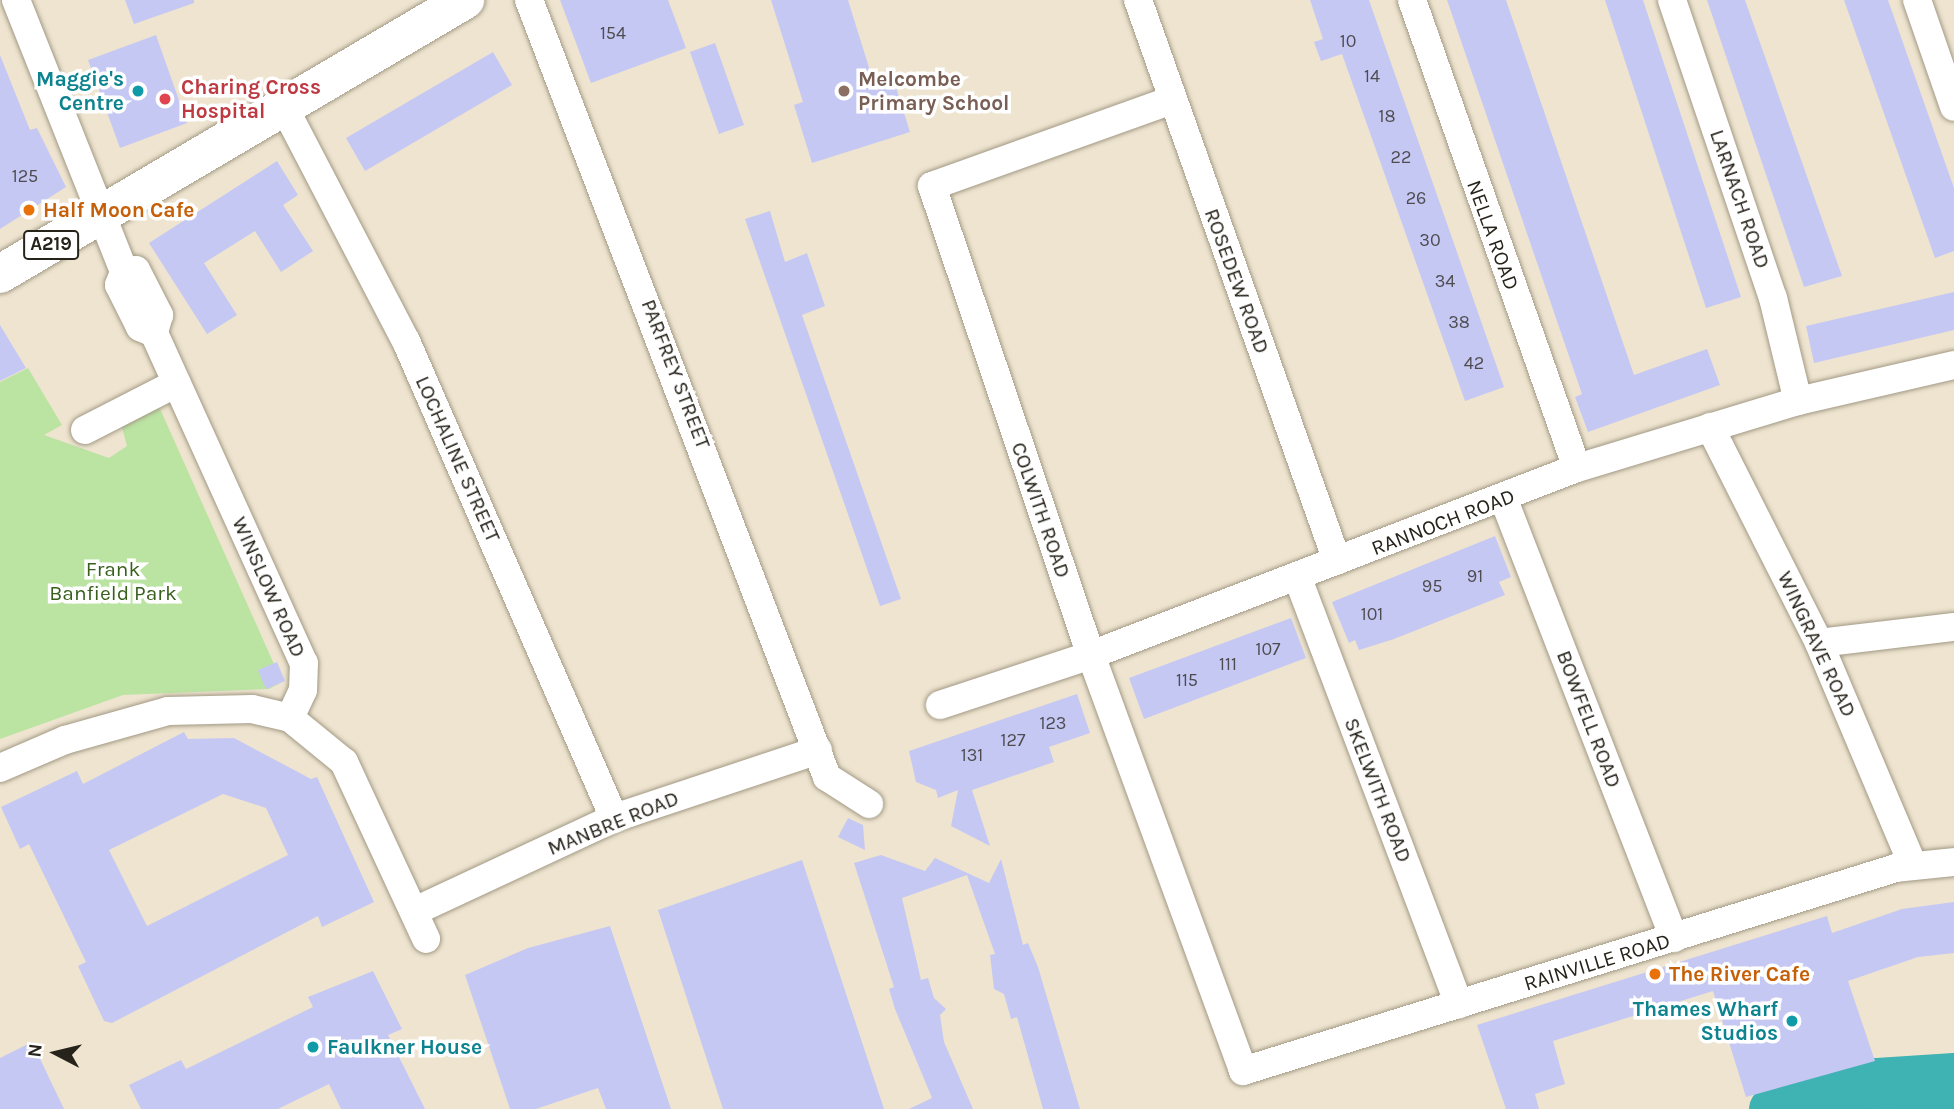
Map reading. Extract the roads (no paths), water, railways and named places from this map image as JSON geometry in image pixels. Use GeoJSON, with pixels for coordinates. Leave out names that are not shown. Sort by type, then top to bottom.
{"type":"FeatureCollection","features":[{"type":"Feature","properties":{"kind":"main road","name":"A219"},"geometry":{"type":"LineString","coordinates":[[0,274],[102,217],[466,0]]}},
{"type":"Feature","properties":{"kind":"street","name":"WINSLOW ROAD"},"geometry":{"type":"LineString","coordinates":[[16,0],[124,272],[119,285],[140,327],[154,333],[304,663],[303,690],[290,718]]}},
{"type":"Feature","properties":{"kind":"street","name":"PARFREY STREET"},"geometry":{"type":"LineString","coordinates":[[529,0],[827,777],[869,804]]}},
{"type":"Feature","properties":{"kind":"street","name":"ROSEDEW ROAD"},"geometry":{"type":"LineString","coordinates":[[1138,0],[1337,561]]}},
{"type":"Feature","properties":{"kind":"street","name":"NELLA ROAD"},"geometry":{"type":"LineString","coordinates":[[1412,0],[1577,468]]}},
{"type":"Feature","properties":{"kind":"street","name":"LARNACH ROAD"},"geometry":{"type":"LineString","coordinates":[[1672,0],[1773,298],[1798,401]]}},
{"type":"Feature","properties":{"kind":"street"},"geometry":{"type":"LineString","coordinates":[[1917,0],[1954,107]]}},
{"type":"Feature","properties":{"kind":"street","name":"COLWITH ROAD"},"geometry":{"type":"LineString","coordinates":[[1172,100],[932,186],[1091,655],[1242,1071]]}},
{"type":"Feature","properties":{"kind":"street","name":"LOCHALINE STREET"},"geometry":{"type":"LineString","coordinates":[[285,109],[406,341],[614,818]]}},
{"type":"Feature","properties":{"kind":"street","name":"RANNOCH ROAD"},"geometry":{"type":"LineString","coordinates":[[940,705],[1091,655],[1504,500],[1577,468],[1798,401],[1954,365]]}},
{"type":"Feature","properties":{"kind":"street"},"geometry":{"type":"LineString","coordinates":[[85,430],[177,383]]}},
{"type":"Feature","properties":{"kind":"street","name":"WINGRAVE ROAD"},"geometry":{"type":"LineString","coordinates":[[1710,427],[1819,643],[1913,865]]}},
{"type":"Feature","properties":{"kind":"street","name":"BOWFELL ROAD"},"geometry":{"type":"LineString","coordinates":[[1504,500],[1674,938]]}},
{"type":"Feature","properties":{"kind":"street","name":"SKELWITH ROAD"},"geometry":{"type":"LineString","coordinates":[[1297,576],[1459,1004]]}},
{"type":"Feature","properties":{"kind":"street"},"geometry":{"type":"LineString","coordinates":[[1819,643],[1954,627]]}},
{"type":"Feature","properties":{"kind":"street"},"geometry":{"type":"LineString","coordinates":[[0,768],[65,740],[168,711],[252,709],[290,718],[344,762],[426,939]]}},
{"type":"Feature","properties":{"kind":"street","name":"MANBRE ROAD"},"geometry":{"type":"LineString","coordinates":[[415,911],[614,818],[818,750]]}},
{"type":"Feature","properties":{"kind":"street","name":"RAINVILLE ROAD"},"geometry":{"type":"LineString","coordinates":[[1242,1071],[1913,865],[1954,862]]}},
{"type":"Feature","properties":{"kind":"water"},"geometry":{"type":"Polygon","coordinates":[[[1954,1076],[1954,1109],[1772,1109],[1877,1081],[1954,1076]]]}},
{"type":"Feature","properties":{"kind":"waterway"},"geometry":{"type":"LineString","coordinates":[[1772,1109],[1877,1081],[1954,1076]]}},
{"type":"Feature","properties":{"kind":"place","name":"Maggie's Centre"},"geometry":{"type":"Point","coordinates":[138,91]}},
{"type":"Feature","properties":{"kind":"place","name":"Melcombe Primary School"},"geometry":{"type":"Point","coordinates":[844,91]}},
{"type":"Feature","properties":{"kind":"place","name":"Charing Cross Hospital"},"geometry":{"type":"Point","coordinates":[165,99]}},
{"type":"Feature","properties":{"kind":"place","name":"Half Moon Cafe"},"geometry":{"type":"Point","coordinates":[29,210]}},
{"type":"Feature","properties":{"kind":"place","name":"The River Cafe"},"geometry":{"type":"Point","coordinates":[1655,974]}},
{"type":"Feature","properties":{"kind":"place","name":"Thames Wharf Studios"},"geometry":{"type":"Point","coordinates":[1792,1021]}},
{"type":"Feature","properties":{"kind":"place","name":"Faulkner House"},"geometry":{"type":"Point","coordinates":[313,1047]}},
{"type":"Feature","properties":{"kind":"park label","name":"Frank Banfield Park"},"geometry":{"type":"Point","coordinates":[113,581]}}]}
